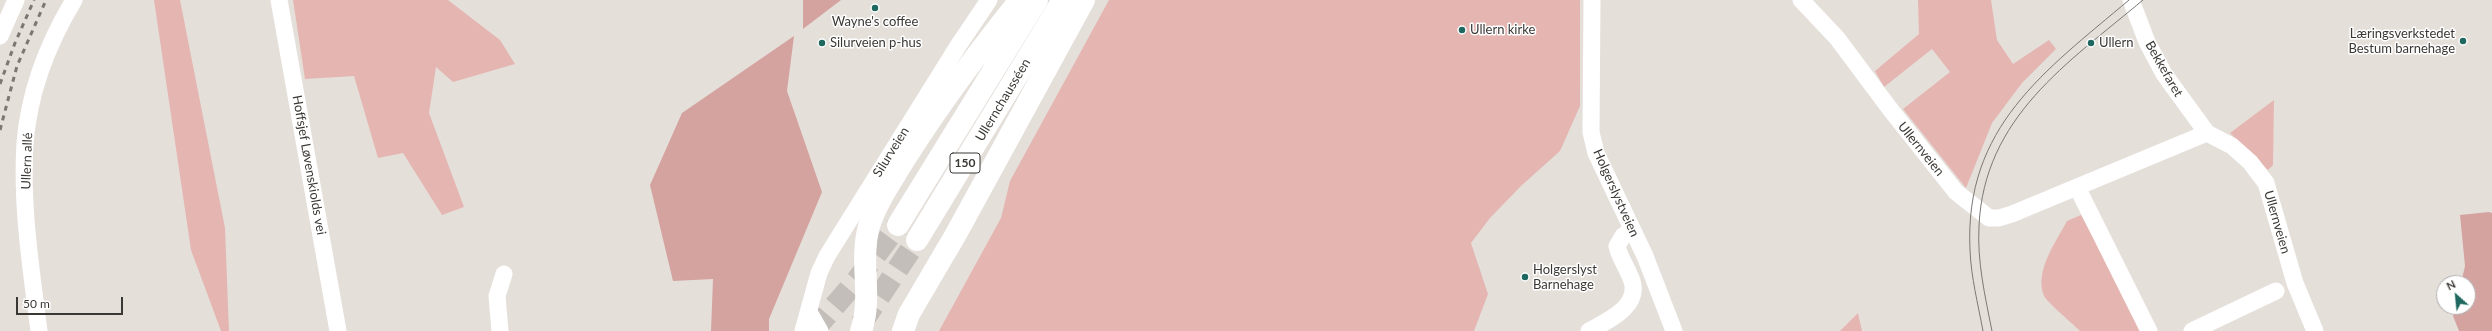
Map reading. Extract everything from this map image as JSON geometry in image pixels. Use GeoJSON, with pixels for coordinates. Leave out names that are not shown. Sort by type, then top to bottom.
{"type":"FeatureCollection","features":[{"type":"Feature","properties":{"kind":"highway"},"geometry":{"type":"LineString","coordinates":[[861,331],[866,309],[864,271],[865,247],[876,210],[925,127],[980,49],[1020,0]]}},
{"type":"Feature","properties":{"kind":"highway","name":"Ullernchausséen"},"geometry":{"type":"LineString","coordinates":[[898,225],[1037,0]]}},
{"type":"Feature","properties":{"kind":"highway","name":"Ullernchausséen"},"geometry":{"type":"LineString","coordinates":[[917,240],[1013,86],[1063,0]]}},
{"type":"Feature","properties":{"kind":"highway"},"geometry":{"type":"LineString","coordinates":[[903,331],[908,314],[956,234],[1084,0]]}},
{"type":"Feature","properties":{"kind":"street"},"geometry":{"type":"LineString","coordinates":[[0,36],[16,0]]}},
{"type":"Feature","properties":{"kind":"street","name":"Ullern allé"},"geometry":{"type":"LineString","coordinates":[[38,331],[26,205],[25,143],[32,102],[42,65],[62,20],[74,0]]}},
{"type":"Feature","properties":{"kind":"street","name":"Hoffsjef Løvenskiolds vei"},"geometry":{"type":"LineString","coordinates":[[279,0],[338,331]]}},
{"type":"Feature","properties":{"kind":"street","name":"Silurveien"},"geometry":{"type":"LineString","coordinates":[[803,331],[819,273],[827,256],[954,52],[989,0]]}},
{"type":"Feature","properties":{"kind":"street","name":"Holgerslystveien"},"geometry":{"type":"LineString","coordinates":[[1592,0],[1591,132],[1596,153],[1632,228],[1674,331]]}},
{"type":"Feature","properties":{"kind":"street","name":"Ullernveien"},"geometry":{"type":"LineString","coordinates":[[1801,0],[1837,38],[1890,109],[1962,198],[1989,218],[2005,216],[2207,133],[2236,150],[2250,162],[2266,183],[2295,283],[2315,331]]}},
{"type":"Feature","properties":{"kind":"street","name":"Bekkefaret"},"geometry":{"type":"LineString","coordinates":[[2131,0],[2147,42],[2164,74],[2207,133]]}},
{"type":"Feature","properties":{"kind":"street"},"geometry":{"type":"LineString","coordinates":[[2077,187],[2149,331]]}},
{"type":"Feature","properties":{"kind":"street"},"geometry":{"type":"LineString","coordinates":[[1589,331],[1616,316],[1626,306],[1632,296],[1632,282],[1617,246],[1623,236],[1632,228]]}},
{"type":"Feature","properties":{"kind":"street"},"geometry":{"type":"LineString","coordinates":[[500,331],[497,296],[504,274]]}},
{"type":"Feature","properties":{"kind":"street"},"geometry":{"type":"LineString","coordinates":[[2192,331],[2276,291]]}},
{"type":"Feature","properties":{"kind":"street"},"geometry":{"type":"LineString","coordinates":[[809,312],[820,331]]}},
{"type":"Feature","properties":{"kind":"shaded area"},"geometry":{"type":"Polygon","coordinates":[[[154,0],[180,0],[225,228],[229,331],[221,331],[191,250],[154,0]]]}},
{"type":"Feature","properties":{"kind":"shaded area"},"geometry":{"type":"Polygon","coordinates":[[[293,0],[448,0],[500,40],[515,64],[453,82],[436,67],[429,113],[464,207],[442,215],[403,153],[378,158],[354,76],[305,79],[293,0]]]}},
{"type":"Feature","properties":{"kind":"shaded area"},"geometry":{"type":"Polygon","coordinates":[[[803,0],[841,0],[803,29],[803,0]]]}},
{"type":"Feature","properties":{"kind":"shaded area"},"geometry":{"type":"Polygon","coordinates":[[[1109,0],[1580,0],[1580,106],[1560,151],[1521,186],[1490,218],[1471,243],[1488,294],[1474,331],[939,331],[1001,218],[1010,181],[1109,0]]]}},
{"type":"Feature","properties":{"kind":"shaded area"},"geometry":{"type":"Polygon","coordinates":[[[1918,0],[1991,0],[1997,40],[2013,64],[2049,40],[2056,49],[2022,83],[1992,123],[1966,188],[1903,109],[1950,72],[1932,49],[1884,87],[1875,71],[1919,34],[1918,0]]]}},
{"type":"Feature","properties":{"kind":"shaded area"},"geometry":{"type":"Polygon","coordinates":[[[794,36],[787,91],[822,192],[769,319],[769,331],[711,331],[713,279],[673,281],[650,185],[682,113],[794,36]]]}},
{"type":"Feature","properties":{"kind":"shaded area"},"geometry":{"type":"Polygon","coordinates":[[[2274,100],[2273,165],[2268,170],[2230,133],[2274,100]]]}},
{"type":"Feature","properties":{"kind":"shaded area"},"geometry":{"type":"Polygon","coordinates":[[[2492,213],[2492,331],[2459,331],[2453,316],[2476,315],[2476,275],[2463,275],[2465,266],[2460,215],[2492,213]]]}},
{"type":"Feature","properties":{"kind":"shaded area"},"geometry":{"type":"Polygon","coordinates":[[[2081,215],[2144,331],[2080,331],[2044,296],[2042,277],[2044,267],[2052,247],[2067,221],[2081,215]]]}},
{"type":"Feature","properties":{"kind":"shaded area"},"geometry":{"type":"Polygon","coordinates":[[[1858,313],[1862,331],[1840,331],[1858,313]]]}},
{"type":"Feature","properties":{"kind":"tunnel"},"geometry":{"type":"LineString","coordinates":[[813,331],[857,280],[898,225]]}},
{"type":"Feature","properties":{"kind":"tunnel"},"geometry":{"type":"LineString","coordinates":[[861,324],[917,240]]}},
{"type":"Feature","properties":{"kind":"tram line"},"geometry":{"type":"LineString","coordinates":[[1983,331],[1973,280],[1970,250],[1972,207],[1980,169],[1996,136],[2016,106],[2040,78],[2129,0]]}},
{"type":"Feature","properties":{"kind":"tram line"},"geometry":{"type":"LineString","coordinates":[[1992,331],[1980,265],[1979,226],[1984,188],[1996,154],[2013,123],[2059,70],[2143,0]]}},
{"type":"Feature","properties":{"kind":"railway"},"geometry":{"type":"LineString","coordinates":[[0,84],[15,43],[34,0]]}},
{"type":"Feature","properties":{"kind":"railway"},"geometry":{"type":"LineString","coordinates":[[0,130],[17,66],[46,0]]}},
{"type":"Feature","properties":{"kind":"place","name":"Wayne's coffee"},"geometry":{"type":"Point","coordinates":[875,8]}},
{"type":"Feature","properties":{"kind":"place","name":"Ullern kirke"},"geometry":{"type":"Point","coordinates":[1462,30]}},
{"type":"Feature","properties":{"kind":"place","name":"Læringsverkstedet Bestum barnehage"},"geometry":{"type":"Point","coordinates":[2463,41]}},
{"type":"Feature","properties":{"kind":"place","name":"Silurveien p-hus"},"geometry":{"type":"Point","coordinates":[822,43]}},
{"type":"Feature","properties":{"kind":"place","name":"Ullern"},"geometry":{"type":"Point","coordinates":[2091,43]}},
{"type":"Feature","properties":{"kind":"place","name":"Holgerslyst Barnehage"},"geometry":{"type":"Point","coordinates":[1525,277]}}]}
